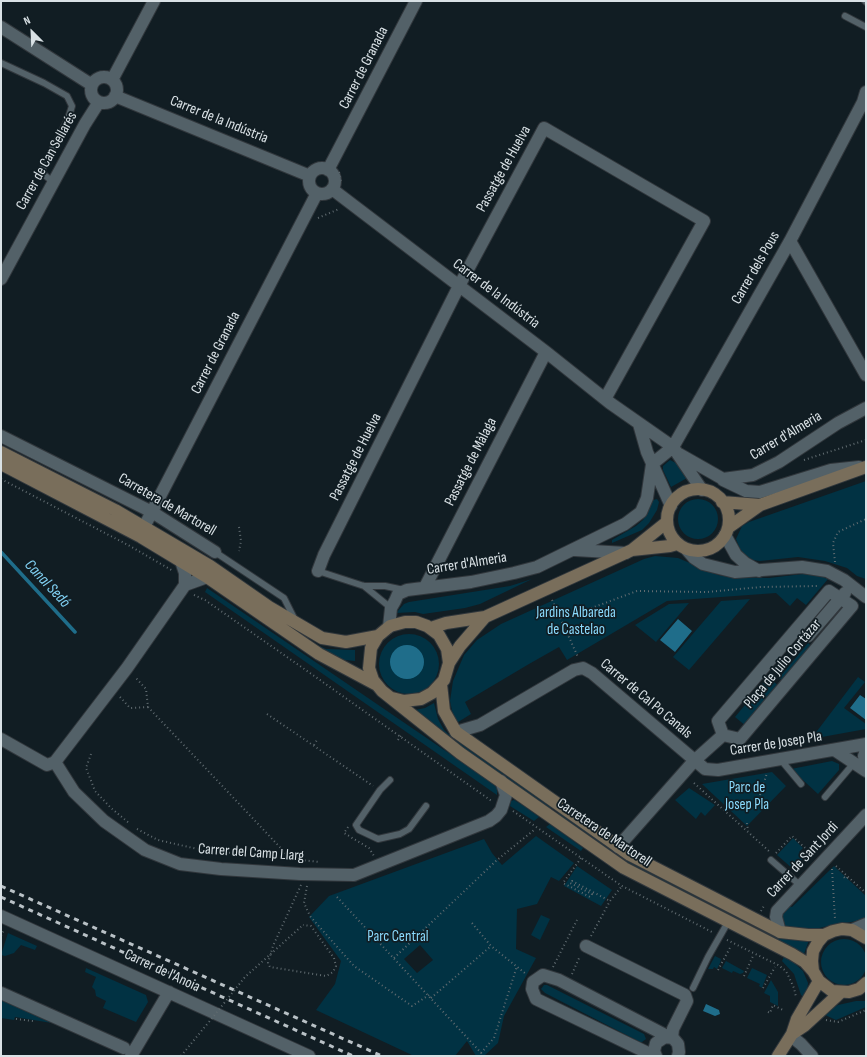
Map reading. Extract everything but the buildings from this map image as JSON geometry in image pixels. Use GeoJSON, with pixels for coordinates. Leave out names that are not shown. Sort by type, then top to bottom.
{"type":"FeatureCollection","features":[{"type":"Feature","properties":{"kind":"main road","name":"Carretera de Martorell"},"geometry":{"type":"LineString","coordinates":[[1,452],[115,510],[210,566],[298,625],[322,638],[335,641],[357,640],[378,636]]}},
{"type":"Feature","properties":{"kind":"main road","name":"Carretera de Martorell"},"geometry":{"type":"LineString","coordinates":[[1,464],[113,521],[181,561],[207,577],[319,654],[376,685],[436,734],[624,868],[792,954],[805,962],[816,976],[832,991],[866,995]]}},
{"type":"Feature","properties":{"kind":"main road"},"geometry":{"type":"LineString","coordinates":[[629,551],[670,546],[682,547],[698,552],[711,549],[722,540],[727,531],[760,505],[866,467]]}},
{"type":"Feature","properties":{"kind":"main road"},"geometry":{"type":"LineString","coordinates":[[682,547],[670,535],[667,522],[671,506],[679,496],[685,492],[695,489],[709,491],[722,502],[728,512],[727,531]]}},
{"type":"Feature","properties":{"kind":"main road"},"geometry":{"type":"LineString","coordinates":[[722,502],[760,505]]}},
{"type":"Feature","properties":{"kind":"main road"},"geometry":{"type":"LineString","coordinates":[[449,663],[447,649],[443,641],[431,628],[446,623],[485,617],[629,551],[667,522]]}},
{"type":"Feature","properties":{"kind":"main road","name":"Carretera de Martorell"},"geometry":{"type":"LineString","coordinates":[[485,617],[460,646],[449,663],[447,672],[441,684],[444,711],[456,732],[472,745],[618,847],[652,868],[780,932],[808,936],[824,935],[842,929],[852,930]]}},
{"type":"Feature","properties":{"kind":"main road","name":"Carretera de Martorell"},"geometry":{"type":"LineString","coordinates":[[376,685],[370,673],[369,657],[371,648],[378,636],[389,627],[405,622],[416,622],[431,628]]}},
{"type":"Feature","properties":{"kind":"main road"},"geometry":{"type":"LineString","coordinates":[[392,698],[404,701],[421,699],[441,684]]}},
{"type":"Feature","properties":{"kind":"main road"},"geometry":{"type":"LineString","coordinates":[[852,930],[866,938]]}},
{"type":"Feature","properties":{"kind":"main road"},"geometry":{"type":"LineString","coordinates":[[778,1056],[791,1035],[816,976],[812,962],[813,951],[824,935]]}},
{"type":"Feature","properties":{"kind":"main road"},"geometry":{"type":"LineString","coordinates":[[791,1035],[845,992],[859,989],[866,983]]}},
{"type":"Feature","properties":{"kind":"street"},"geometry":{"type":"LineString","coordinates":[[112,80],[154,1]]}},
{"type":"Feature","properties":{"kind":"street","name":"Carrer de Granada"},"geometry":{"type":"LineString","coordinates":[[328,170],[416,1]]}},
{"type":"Feature","properties":{"kind":"street"},"geometry":{"type":"LineString","coordinates":[[1,27],[92,85]]}},
{"type":"Feature","properties":{"kind":"street"},"geometry":{"type":"LineString","coordinates":[[101,78],[112,80],[117,87],[116,96],[108,102],[99,102],[92,94],[92,85],[101,78]]}},
{"type":"Feature","properties":{"kind":"street","name":"Carrer de la Indústria"},"geometry":{"type":"LineString","coordinates":[[116,96],[310,176]]}},
{"type":"Feature","properties":{"kind":"street","name":"Carrer dels Pous"},"geometry":{"type":"LineString","coordinates":[[675,449],[790,242],[865,99]]}},
{"type":"Feature","properties":{"kind":"street","name":"Carrer de Can Sellarés"},"geometry":{"type":"LineString","coordinates":[[1,279],[53,182],[99,102]]}},
{"type":"Feature","properties":{"kind":"street","name":"Passatge de Huelva"},"geometry":{"type":"LineString","coordinates":[[318,572],[324,555],[459,286],[544,128],[704,221],[605,399]]}},
{"type":"Feature","properties":{"kind":"street"},"geometry":{"type":"LineString","coordinates":[[318,169],[328,170],[332,173],[335,180],[332,190],[326,194],[317,193],[310,186],[310,176],[318,169]]}},
{"type":"Feature","properties":{"kind":"street","name":"Carrer de la Indústria"},"geometry":{"type":"LineString","coordinates":[[332,190],[546,352],[605,399],[675,449],[702,490]]}},
{"type":"Feature","properties":{"kind":"street","name":"Carrer de Granada"},"geometry":{"type":"LineString","coordinates":[[144,528],[317,193]]}},
{"type":"Feature","properties":{"kind":"street"},"geometry":{"type":"LineString","coordinates":[[790,242],[866,375]]}},
{"type":"Feature","properties":{"kind":"street","name":"Passatge de Màlaga"},"geometry":{"type":"LineString","coordinates":[[426,587],[546,352]]}},
{"type":"Feature","properties":{"kind":"street","name":"Carrer d'Almeria"},"geometry":{"type":"LineString","coordinates":[[723,479],[753,475],[779,462],[838,423],[866,408]]}},
{"type":"Feature","properties":{"kind":"street"},"geometry":{"type":"LineString","coordinates":[[639,424],[652,464],[671,506]]}},
{"type":"Feature","properties":{"kind":"street","name":"Carretera de Martorell"},"geometry":{"type":"LineString","coordinates":[[1,436],[152,512],[215,552]]}},
{"type":"Feature","properties":{"kind":"street"},"geometry":{"type":"LineString","coordinates":[[652,464],[675,449],[723,479],[746,491],[760,492],[831,470],[866,467]]}},
{"type":"Feature","properties":{"kind":"street","name":"Carrer d'Almeria"},"geometry":{"type":"LineString","coordinates":[[407,590],[471,582],[514,574],[536,567],[625,524],[641,512],[647,498],[652,464]]}},
{"type":"Feature","properties":{"kind":"street"},"geometry":{"type":"LineString","coordinates":[[727,531],[736,555],[745,563],[760,570]]}},
{"type":"Feature","properties":{"kind":"street"},"geometry":{"type":"LineString","coordinates":[[682,547],[694,558],[716,568],[735,572],[802,567],[827,571],[844,580],[866,597]]}},
{"type":"Feature","properties":{"kind":"street","name":"Carrer d'Almeria"},"geometry":{"type":"LineString","coordinates":[[573,550],[629,551]]}},
{"type":"Feature","properties":{"kind":"street"},"geometry":{"type":"LineString","coordinates":[[1,739],[48,765],[55,762],[127,668],[185,585],[185,573],[181,561]]}},
{"type":"Feature","properties":{"kind":"street"},"geometry":{"type":"LineString","coordinates":[[185,585],[207,577]]}},
{"type":"Feature","properties":{"kind":"street"},"geometry":{"type":"LineString","coordinates":[[389,627],[391,608],[398,594],[407,590]]}},
{"type":"Feature","properties":{"kind":"street","name":"Plaça de Julio Cortázar"},"geometry":{"type":"LineString","coordinates":[[829,591],[844,594],[852,606],[740,739],[723,736],[718,721],[823,598],[829,591]]}},
{"type":"Feature","properties":{"kind":"street"},"geometry":{"type":"LineString","coordinates":[[808,636],[844,594]]}},
{"type":"Feature","properties":{"kind":"street","name":"Carrer de Cal Po Canals"},"geometry":{"type":"LineString","coordinates":[[456,732],[480,725],[574,670],[583,668],[596,677],[690,758]]}},
{"type":"Feature","properties":{"kind":"street"},"geometry":{"type":"LineString","coordinates":[[472,745],[474,735],[480,725]]}},
{"type":"Feature","properties":{"kind":"street"},"geometry":{"type":"LineString","coordinates":[[618,847],[690,758],[723,736]]}},
{"type":"Feature","properties":{"kind":"street","name":"Carrer de Josep Pla"},"geometry":{"type":"LineString","coordinates":[[690,758],[705,769],[718,770],[836,751],[866,744]]}},
{"type":"Feature","properties":{"kind":"street"},"geometry":{"type":"LineString","coordinates":[[866,750],[864,756],[866,767]]}},
{"type":"Feature","properties":{"kind":"street"},"geometry":{"type":"LineString","coordinates":[[836,751],[866,771]]}},
{"type":"Feature","properties":{"kind":"street","name":"Carrer del Camp Llarg"},"geometry":{"type":"LineString","coordinates":[[55,762],[74,792],[104,822],[145,850],[180,864],[221,869],[302,874],[354,875],[489,821],[501,810],[506,795],[501,781]]}},
{"type":"Feature","properties":{"kind":"street","name":"Carrer de Sant Jordi"},"geometry":{"type":"LineString","coordinates":[[780,932],[776,916],[777,911],[866,816]]}},
{"type":"Feature","properties":{"kind":"street","name":"Carrer de l'Anoia"},"geometry":{"type":"LineString","coordinates":[[1,916],[308,1056]]}},
{"type":"Feature","properties":{"kind":"street"},"geometry":{"type":"LineString","coordinates":[[852,930],[866,924]]}},
{"type":"Feature","properties":{"kind":"street"},"geometry":{"type":"LineString","coordinates":[[586,946],[685,995],[686,1001],[670,1037]]}},
{"type":"Feature","properties":{"kind":"street"},"geometry":{"type":"LineString","coordinates":[[655,1056],[536,999],[532,988],[533,982],[543,975],[559,980],[670,1037],[678,1044],[678,1056]]}},
{"type":"Feature","properties":{"kind":"street"},"geometry":{"type":"LineString","coordinates":[[1,993],[127,1052],[169,992]]}},
{"type":"Feature","properties":{"kind":"street"},"geometry":{"type":"LineString","coordinates":[[791,1035],[802,1044],[812,1056]]}},
{"type":"Feature","properties":{"kind":"street"},"geometry":{"type":"LineString","coordinates":[[655,1056],[654,1051],[656,1043],[662,1038],[670,1037]]}},
{"type":"Feature","properties":{"kind":"lane"},"geometry":{"type":"LineString","coordinates":[[845,16],[866,27]]}},
{"type":"Feature","properties":{"kind":"lane"},"geometry":{"type":"LineString","coordinates":[[1,63],[44,83],[67,96],[72,106],[68,119],[43,168],[42,173],[53,182]]}},
{"type":"Feature","properties":{"kind":"lane","name":"Carretera de Martorell"},"geometry":{"type":"LineString","coordinates":[[215,552],[284,598],[298,625]]}},
{"type":"Feature","properties":{"kind":"lane"},"geometry":{"type":"LineString","coordinates":[[318,572],[364,586],[385,586],[407,590]]}},
{"type":"Feature","properties":{"kind":"lane"},"geometry":{"type":"LineString","coordinates":[[364,586],[391,608]]}},
{"type":"Feature","properties":{"kind":"lane"},"geometry":{"type":"LineString","coordinates":[[782,760],[801,784]]}},
{"type":"Feature","properties":{"kind":"lane"},"geometry":{"type":"LineString","coordinates":[[825,797],[854,763]]}},
{"type":"Feature","properties":{"kind":"lane"},"geometry":{"type":"LineString","coordinates":[[390,780],[380,790],[356,825],[359,830],[378,839],[400,834],[409,829],[426,806]]}},
{"type":"Feature","properties":{"kind":"lane"},"geometry":{"type":"LineString","coordinates":[[771,860],[800,886]]}},
{"type":"Feature","properties":{"kind":"lane"},"geometry":{"type":"LineString","coordinates":[[693,988],[708,957],[728,922]]}},
{"type":"Feature","properties":{"kind":"path"},"geometry":{"type":"LineString","coordinates":[[802,461],[866,440]]}},
{"type":"Feature","properties":{"kind":"path"},"geometry":{"type":"LineString","coordinates":[[1,479],[128,545],[173,571],[185,585]]}},
{"type":"Feature","properties":{"kind":"path"},"geometry":{"type":"LineString","coordinates":[[835,566],[833,543],[838,532],[866,519]]}},
{"type":"Feature","properties":{"kind":"path"},"geometry":{"type":"LineString","coordinates":[[239,527],[241,540],[239,552]]}},
{"type":"Feature","properties":{"kind":"path"},"geometry":{"type":"LineString","coordinates":[[556,609],[581,612],[636,591],[707,592],[761,587],[822,586],[825,589],[821,595],[823,598]]}},
{"type":"Feature","properties":{"kind":"path"},"geometry":{"type":"LineString","coordinates":[[552,600],[583,668]]}},
{"type":"Feature","properties":{"kind":"path"},"geometry":{"type":"LineString","coordinates":[[134,677],[146,689],[148,707],[292,859],[302,874],[304,903],[310,916],[354,966],[412,1006],[430,996],[491,946]]}},
{"type":"Feature","properties":{"kind":"path"},"geometry":{"type":"LineString","coordinates":[[119,696],[130,708],[148,707]]}},
{"type":"Feature","properties":{"kind":"path"},"geometry":{"type":"LineString","coordinates":[[345,700],[348,696]]}},
{"type":"Feature","properties":{"kind":"path"},"geometry":{"type":"LineString","coordinates":[[267,714],[375,787]]}},
{"type":"Feature","properties":{"kind":"path"},"geometry":{"type":"LineString","coordinates":[[398,740],[402,734]]}},
{"type":"Feature","properties":{"kind":"path"},"geometry":{"type":"LineString","coordinates":[[314,745],[318,738]]}},
{"type":"Feature","properties":{"kind":"path"},"geometry":{"type":"LineString","coordinates":[[91,754],[86,768],[95,791],[111,808],[134,827],[158,840],[202,850],[321,862]]}},
{"type":"Feature","properties":{"kind":"path"},"geometry":{"type":"LineString","coordinates":[[760,795],[768,771]]}},
{"type":"Feature","properties":{"kind":"path"},"geometry":{"type":"LineString","coordinates":[[694,783],[774,855],[792,836],[817,858]]}},
{"type":"Feature","properties":{"kind":"path"},"geometry":{"type":"LineString","coordinates":[[748,823],[749,832]]}},
{"type":"Feature","properties":{"kind":"path"},"geometry":{"type":"LineString","coordinates":[[348,826],[344,833],[369,848],[373,857]]}},
{"type":"Feature","properties":{"kind":"path"},"geometry":{"type":"LineString","coordinates":[[394,958],[497,860],[534,830]]}},
{"type":"Feature","properties":{"kind":"path"},"geometry":{"type":"LineString","coordinates":[[582,858],[563,882],[574,890],[590,897],[592,894],[570,883],[572,881],[610,901]]}},
{"type":"Feature","properties":{"kind":"path"},"geometry":{"type":"LineString","coordinates":[[831,866],[835,920]]}},
{"type":"Feature","properties":{"kind":"path"},"geometry":{"type":"LineString","coordinates":[[838,867],[846,878],[865,891]]}},
{"type":"Feature","properties":{"kind":"path"},"geometry":{"type":"LineString","coordinates":[[182,1056],[245,977],[303,925],[311,926],[334,958],[336,966],[333,972],[326,976],[270,967],[268,963],[273,946],[302,886],[302,874]]}},
{"type":"Feature","properties":{"kind":"path"},"geometry":{"type":"LineString","coordinates":[[597,925],[610,901],[622,886]]}},
{"type":"Feature","properties":{"kind":"path"},"geometry":{"type":"LineString","coordinates":[[337,897],[484,1056]]}},
{"type":"Feature","properties":{"kind":"path"},"geometry":{"type":"LineString","coordinates":[[552,968],[577,920]]}},
{"type":"Feature","properties":{"kind":"path"},"geometry":{"type":"LineString","coordinates":[[472,923],[491,946],[529,976]]}},
{"type":"Feature","properties":{"kind":"path"},"geometry":{"type":"LineString","coordinates":[[1,936],[5,928]]}},
{"type":"Feature","properties":{"kind":"path"},"geometry":{"type":"LineString","coordinates":[[718,970],[731,946]]}},
{"type":"Feature","properties":{"kind":"path"},"geometry":{"type":"LineString","coordinates":[[744,976],[753,956]]}},
{"type":"Feature","properties":{"kind":"path"},"geometry":{"type":"LineString","coordinates":[[481,1053],[494,1038],[517,966]]}},
{"type":"Feature","properties":{"kind":"path"},"geometry":{"type":"LineString","coordinates":[[763,988],[775,967]]}},
{"type":"Feature","properties":{"kind":"path"},"geometry":{"type":"LineString","coordinates":[[768,1012],[773,1005],[783,1010]]}},
{"type":"Feature","properties":{"kind":"path"},"geometry":{"type":"LineString","coordinates":[[821,1016],[826,1020],[838,1022],[866,1010]]}},
{"type":"Feature","properties":{"kind":"green space"},"geometry":{"type":"Polygon","coordinates":[[[670,460],[678,464],[687,478],[671,487],[663,470],[663,466],[670,460]]]}},
{"type":"Feature","properties":{"kind":"green space"},"geometry":{"type":"Polygon","coordinates":[[[866,481],[866,579],[857,576],[847,568],[825,561],[798,557],[760,561],[753,560],[746,556],[740,549],[736,539],[742,526],[749,522],[866,481]]]}},
{"type":"Feature","properties":{"kind":"green space"},"geometry":{"type":"Polygon","coordinates":[[[657,499],[659,502],[657,510],[649,523],[642,530],[612,543],[612,540],[636,526],[643,520],[653,500],[657,499]]]}},
{"type":"Feature","properties":{"kind":"green space"},"geometry":{"type":"Polygon","coordinates":[[[702,499],[709,502],[715,508],[718,519],[717,527],[709,536],[702,539],[694,539],[687,536],[679,527],[678,515],[681,508],[690,500],[702,499]]]}},
{"type":"Feature","properties":{"kind":"green space","name":"Jardins Albareda de Castelao"},"geometry":{"type":"Polygon","coordinates":[[[655,556],[678,558],[718,575],[730,577],[769,578],[803,574],[821,576],[828,579],[806,605],[797,598],[790,606],[776,593],[667,601],[567,660],[559,647],[529,664],[465,702],[471,714],[455,724],[450,701],[453,681],[464,655],[477,640],[501,624],[644,559],[655,556]]]}},
{"type":"Feature","properties":{"kind":"green space"},"geometry":{"type":"Polygon","coordinates":[[[532,579],[480,604],[465,608],[423,614],[415,612],[396,613],[404,604],[409,602],[510,586],[532,579]]]}},
{"type":"Feature","properties":{"kind":"green space"},"geometry":{"type":"Polygon","coordinates":[[[207,588],[494,784],[497,789],[497,795],[205,592],[207,588]]]}},
{"type":"Feature","properties":{"kind":"green space"},"geometry":{"type":"Polygon","coordinates":[[[750,599],[689,670],[673,657],[721,601],[750,599]]]}},
{"type":"Feature","properties":{"kind":"green space"},"geometry":{"type":"Polygon","coordinates":[[[689,603],[656,642],[635,625],[669,604],[689,603]]]}},
{"type":"Feature","properties":{"kind":"green space"},"geometry":{"type":"Polygon","coordinates":[[[409,634],[425,639],[430,643],[434,648],[439,664],[434,680],[430,685],[425,689],[409,694],[393,689],[388,685],[384,680],[379,664],[384,648],[388,643],[393,639],[409,634]]]}},
{"type":"Feature","properties":{"kind":"green space"},"geometry":{"type":"Polygon","coordinates":[[[309,641],[326,649],[355,650],[355,661],[335,659],[309,641]]]}},
{"type":"Feature","properties":{"kind":"green space"},"geometry":{"type":"Polygon","coordinates":[[[808,643],[813,647],[784,682],[779,678],[808,643]]]}},
{"type":"Feature","properties":{"kind":"green space"},"geometry":{"type":"Polygon","coordinates":[[[768,677],[780,687],[746,726],[735,717],[768,677]]]}},
{"type":"Feature","properties":{"kind":"green space"},"geometry":{"type":"Polygon","coordinates":[[[858,677],[865,682],[844,708],[866,724],[866,729],[811,739],[858,677]]]}},
{"type":"Feature","properties":{"kind":"green space"},"geometry":{"type":"Polygon","coordinates":[[[434,703],[438,719],[444,730],[453,738],[552,808],[548,811],[473,758],[415,710],[425,708],[434,703]]]}},
{"type":"Feature","properties":{"kind":"green space"},"geometry":{"type":"Polygon","coordinates":[[[832,761],[839,764],[839,770],[818,794],[791,769],[832,761]]]}},
{"type":"Feature","properties":{"kind":"green space","name":"Parc de Josep Pla"},"geometry":{"type":"Polygon","coordinates":[[[772,772],[786,786],[747,826],[702,784],[772,772]]]}},
{"type":"Feature","properties":{"kind":"green space"},"geometry":{"type":"Polygon","coordinates":[[[689,788],[715,805],[705,816],[701,812],[696,819],[675,800],[689,788]]]}},
{"type":"Feature","properties":{"kind":"green space"},"geometry":{"type":"Polygon","coordinates":[[[514,800],[539,817],[534,821],[510,806],[511,801],[514,800]]]}},
{"type":"Feature","properties":{"kind":"green space"},"geometry":{"type":"Polygon","coordinates":[[[559,813],[631,863],[750,924],[749,927],[640,872],[555,815],[559,813]]]}},
{"type":"Feature","properties":{"kind":"green space"},"geometry":{"type":"Polygon","coordinates":[[[550,824],[583,848],[581,851],[546,827],[550,824]]]}},
{"type":"Feature","properties":{"kind":"green space","name":"Parc Central"},"geometry":{"type":"Polygon","coordinates":[[[536,836],[574,863],[559,881],[551,877],[537,904],[517,909],[516,949],[536,958],[504,1016],[498,1043],[484,1056],[476,1056],[467,1041],[455,1056],[414,1056],[316,1010],[335,984],[341,961],[309,917],[329,896],[484,839],[492,853],[502,865],[536,836]],[[420,945],[404,959],[417,973],[433,960],[420,945]]]}},
{"type":"Feature","properties":{"kind":"green space"},"geometry":{"type":"Polygon","coordinates":[[[793,838],[803,848],[799,852],[805,857],[793,869],[777,855],[793,838]]]}},
{"type":"Feature","properties":{"kind":"green space"},"geometry":{"type":"Polygon","coordinates":[[[577,866],[612,890],[601,906],[564,886],[577,866]]]}},
{"type":"Feature","properties":{"kind":"green space"},"geometry":{"type":"Polygon","coordinates":[[[834,866],[866,896],[866,920],[836,924],[807,931],[787,929],[782,925],[780,914],[789,906],[792,907],[834,866]]]}},
{"type":"Feature","properties":{"kind":"green space"},"geometry":{"type":"Polygon","coordinates":[[[541,915],[550,919],[540,940],[531,935],[541,915]]]}},
{"type":"Feature","properties":{"kind":"green space"},"geometry":{"type":"Polygon","coordinates":[[[759,925],[809,940],[804,954],[757,929],[759,925]]]}},
{"type":"Feature","properties":{"kind":"green space"},"geometry":{"type":"Polygon","coordinates":[[[8,933],[37,946],[35,950],[21,945],[14,953],[5,956],[1,955],[8,933]]]}},
{"type":"Feature","properties":{"kind":"green space"},"geometry":{"type":"Polygon","coordinates":[[[844,939],[857,943],[863,949],[867,962],[863,975],[857,981],[844,985],[831,981],[825,975],[821,962],[825,949],[831,943],[844,939]]]}},
{"type":"Feature","properties":{"kind":"green space"},"geometry":{"type":"Polygon","coordinates":[[[715,956],[721,959],[717,969],[714,967],[713,969],[708,969],[715,956]]]}},
{"type":"Feature","properties":{"kind":"green space"},"geometry":{"type":"Polygon","coordinates":[[[784,957],[793,962],[803,971],[808,983],[806,999],[801,995],[794,974],[782,961],[784,957]]]}},
{"type":"Feature","properties":{"kind":"green space"},"geometry":{"type":"Polygon","coordinates":[[[726,961],[744,971],[743,973],[740,974],[733,971],[732,973],[722,968],[726,961]]]}},
{"type":"Feature","properties":{"kind":"green space"},"geometry":{"type":"Polygon","coordinates":[[[86,968],[146,995],[148,1002],[136,1022],[103,1008],[106,1001],[96,996],[95,990],[92,987],[96,977],[85,972],[86,968]]]}},
{"type":"Feature","properties":{"kind":"green space"},"geometry":{"type":"Polygon","coordinates":[[[752,968],[767,975],[762,988],[759,986],[760,984],[747,978],[752,968]]]}},
{"type":"Feature","properties":{"kind":"green space"},"geometry":{"type":"Polygon","coordinates":[[[771,980],[778,992],[778,1006],[770,1002],[770,996],[764,993],[771,980]]]}},
{"type":"Feature","properties":{"kind":"green space"},"geometry":{"type":"Polygon","coordinates":[[[544,985],[547,985],[644,1034],[646,1039],[640,1042],[545,993],[541,989],[544,985]]]}},
{"type":"Feature","properties":{"kind":"green space"},"geometry":{"type":"Polygon","coordinates":[[[1,996],[64,1025],[15,1017],[14,1020],[1,1018],[1,996]]]}},
{"type":"Feature","properties":{"kind":"green space"},"geometry":{"type":"Polygon","coordinates":[[[856,1001],[866,1001],[866,1007],[836,1020],[823,1014],[838,1005],[856,1001]]]}},
{"type":"Feature","properties":{"kind":"shaded area"},"geometry":{"type":"Polygon","coordinates":[[[678,619],[692,631],[675,652],[660,640],[678,619]]]}},
{"type":"Feature","properties":{"kind":"shaded area"},"geometry":{"type":"Polygon","coordinates":[[[407,645],[419,650],[424,662],[419,674],[407,679],[395,674],[390,662],[395,650],[407,645]]]}},
{"type":"Feature","properties":{"kind":"shaded area"},"geometry":{"type":"Polygon","coordinates":[[[860,695],[866,699],[866,720],[850,708],[860,695]]]}},
{"type":"Feature","properties":{"kind":"shaded area"},"geometry":{"type":"Polygon","coordinates":[[[706,1004],[719,1010],[720,1014],[715,1016],[703,1011],[706,1004]]]}},
{"type":"Feature","properties":{"kind":"waterway","name":"Canal Sedó"},"geometry":{"type":"LineString","coordinates":[[1,552],[75,632]]}},
{"type":"Feature","properties":{"kind":"railway"},"geometry":{"type":"LineString","coordinates":[[1,886],[382,1056]]}},
{"type":"Feature","properties":{"kind":"railway"},"geometry":{"type":"LineString","coordinates":[[1,897],[353,1056]]}}]}
